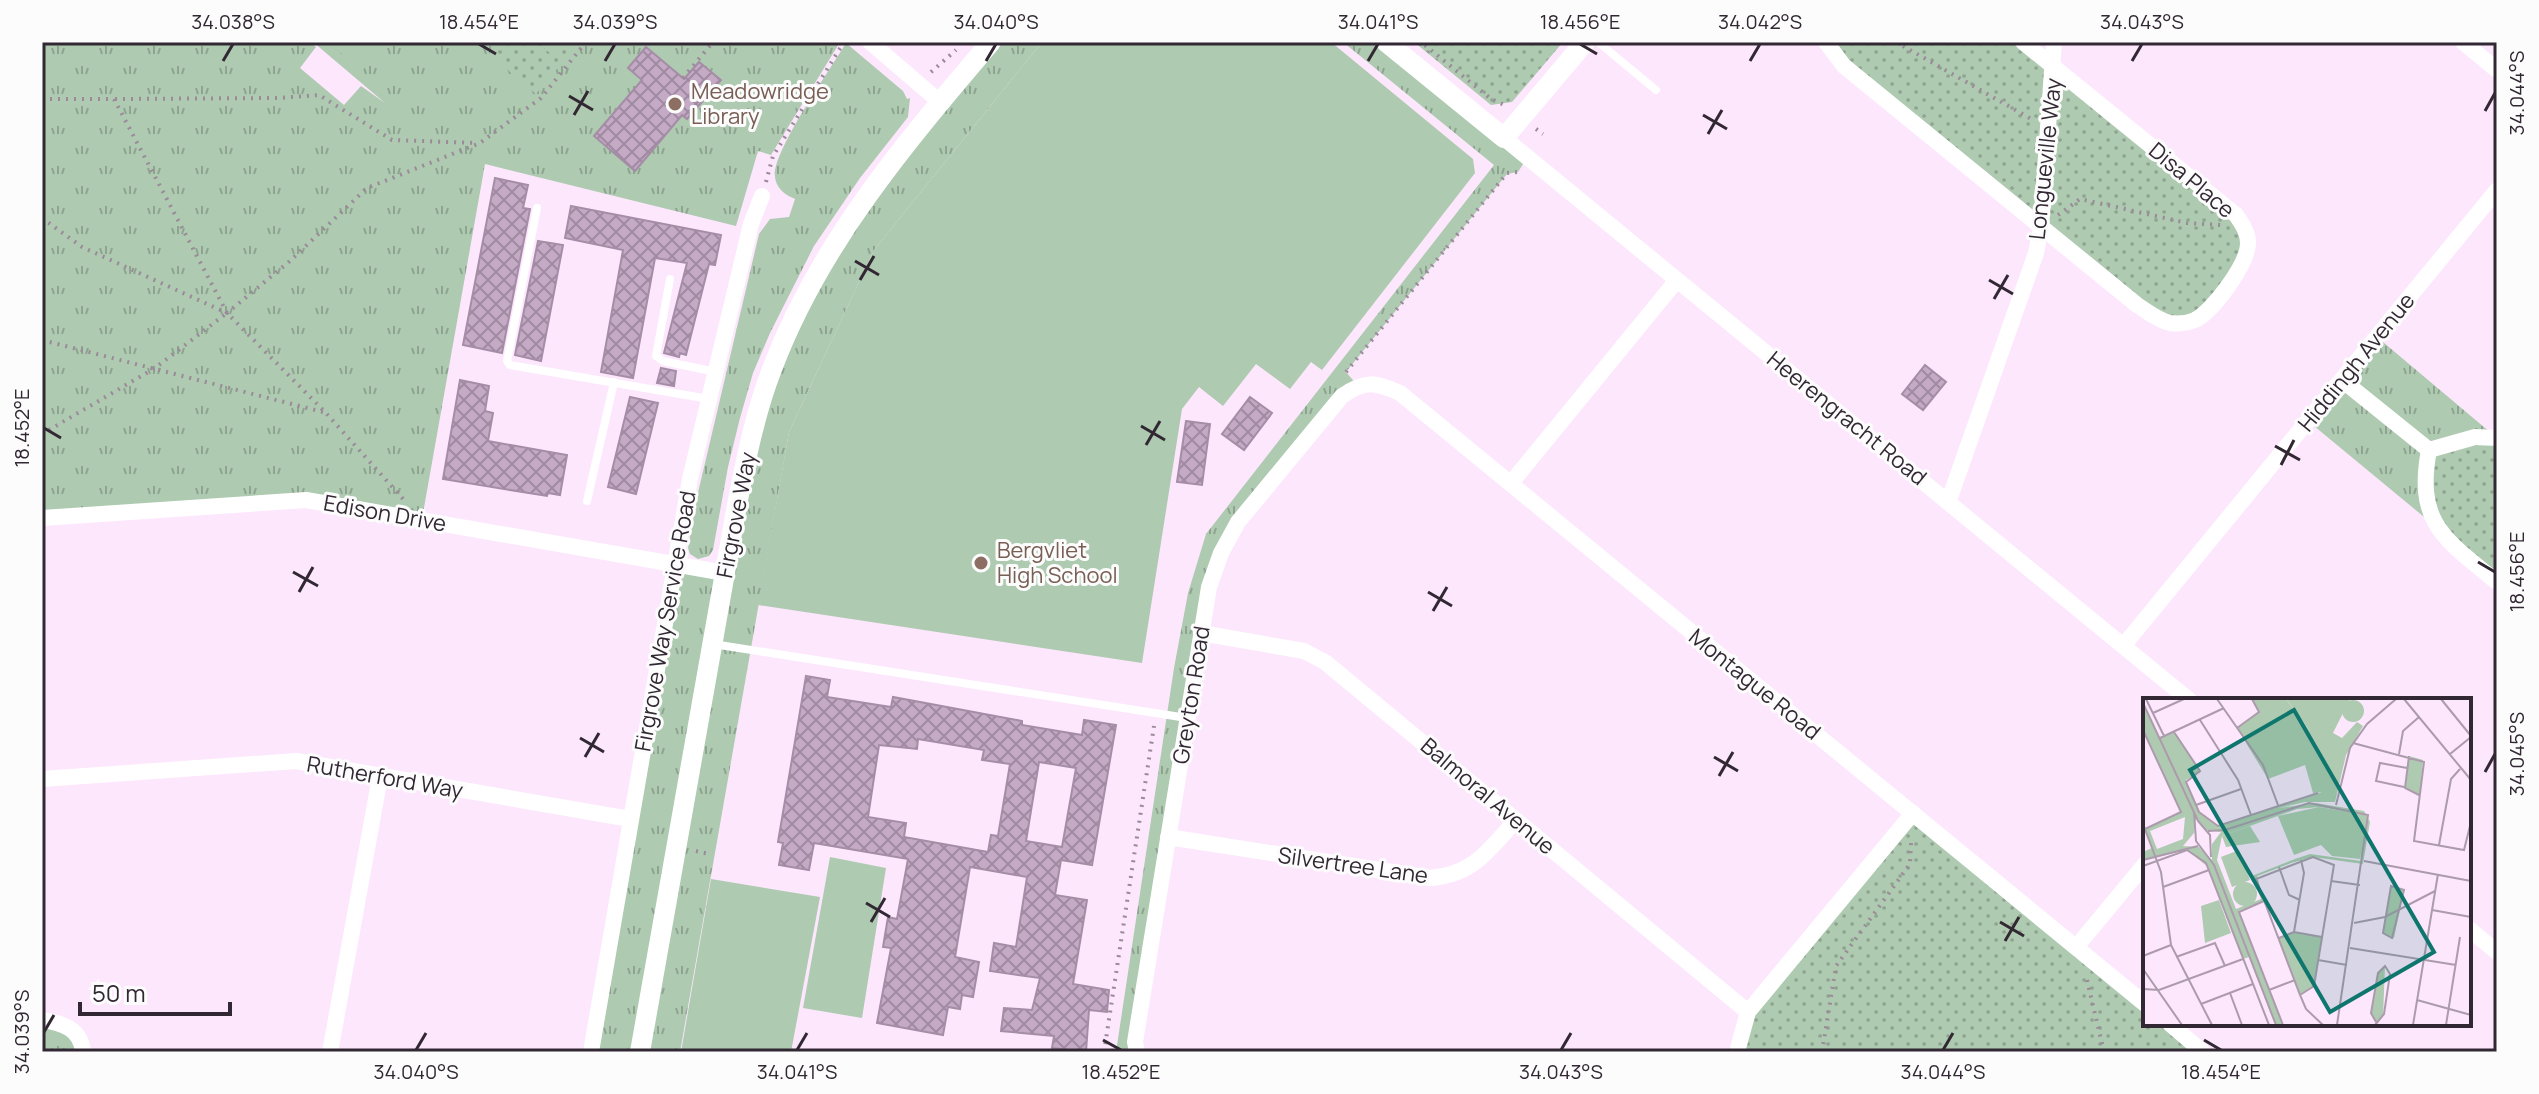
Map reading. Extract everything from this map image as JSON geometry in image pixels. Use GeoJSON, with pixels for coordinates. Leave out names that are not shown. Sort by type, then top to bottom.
{"type":"FeatureCollection","features":[{"type":"Feature","properties":{"kind":"street","name":"Firgrove Way"},"geometry":{"type":"LineString","coordinates":[[640,1052],[750,441],[772,370],[829,251],[872,186],[991,42]]}},
{"type":"Feature","properties":{"kind":"street"},"geometry":{"type":"LineString","coordinates":[[1386,42],[1504,138],[1585,42]]}},
{"type":"Feature","properties":{"kind":"street","name":"Disa Place"},"geometry":{"type":"LineString","coordinates":[[1826,42],[1844,66],[2137,305],[2158,319],[2172,323],[2198,318],[2224,290],[2247,254],[2249,241],[2244,226],[2236,215],[2023,42]]}},
{"type":"Feature","properties":{"kind":"street","name":"Longueville Way"},"geometry":{"type":"LineString","coordinates":[[1949,500],[2029,278],[2041,227],[2054,42]]}},
{"type":"Feature","properties":{"kind":"street"},"geometry":{"type":"LineString","coordinates":[[2463,42],[2497,70]]}},
{"type":"Feature","properties":{"kind":"street"},"geometry":{"type":"LineString","coordinates":[[877,44],[940,102]]}},
{"type":"Feature","properties":{"kind":"street","name":"Heerengracht Road"},"geometry":{"type":"LineString","coordinates":[[1504,138],[2187,698]]}},
{"type":"Feature","properties":{"kind":"street","name":"Hiddingh Avenue"},"geometry":{"type":"LineString","coordinates":[[2124,645],[2497,190]]}},
{"type":"Feature","properties":{"kind":"street","name":"Firgrove Way Service Road"},"geometry":{"type":"LineString","coordinates":[[591,1052],[690,479],[751,224],[762,196]]}},
{"type":"Feature","properties":{"kind":"street"},"geometry":{"type":"LineString","coordinates":[[1511,483],[1677,280]]}},
{"type":"Feature","properties":{"kind":"street","name":"Montague Road"},"geometry":{"type":"LineString","coordinates":[[1352,379],[1379,384],[1400,393],[2143,1002]]}},
{"type":"Feature","properties":{"kind":"street","name":"Greyton Road"},"geometry":{"type":"LineString","coordinates":[[1137,1052],[1135,1042],[1209,587],[1221,553],[1238,522],[1342,396],[1352,379]]}},
{"type":"Feature","properties":{"kind":"street"},"geometry":{"type":"LineString","coordinates":[[2342,380],[2429,450]]}},
{"type":"Feature","properties":{"kind":"street"},"geometry":{"type":"LineString","coordinates":[[2429,450],[2475,437],[2497,438]]}},
{"type":"Feature","properties":{"kind":"street"},"geometry":{"type":"LineString","coordinates":[[2429,450],[2428,504],[2435,526],[2448,541],[2497,582]]}},
{"type":"Feature","properties":{"kind":"street","name":"Edison Drive"},"geometry":{"type":"LineString","coordinates":[[42,518],[288,500],[323,502],[725,573]]}},
{"type":"Feature","properties":{"kind":"street","name":"Balmoral Avenue"},"geometry":{"type":"LineString","coordinates":[[1201,633],[1304,651],[1325,662],[1748,1012]]}},
{"type":"Feature","properties":{"kind":"street","name":"Rutherford Way"},"geometry":{"type":"LineString","coordinates":[[42,779],[296,761],[630,819]]}},
{"type":"Feature","properties":{"kind":"street"},"geometry":{"type":"LineString","coordinates":[[330,1052],[380,777]]}},
{"type":"Feature","properties":{"kind":"street"},"geometry":{"type":"LineString","coordinates":[[1737,1052],[1748,1012],[1913,813]]}},
{"type":"Feature","properties":{"kind":"street","name":"Silvertree Lane"},"geometry":{"type":"LineString","coordinates":[[1168,837],[1430,878],[1448,877],[1467,869],[1482,858],[1516,820]]}},
{"type":"Feature","properties":{"kind":"street"},"geometry":{"type":"LineString","coordinates":[[2077,946],[2143,866]]}},
{"type":"Feature","properties":{"kind":"street"},"geometry":{"type":"LineString","coordinates":[[2471,931],[2497,952]]}},
{"type":"Feature","properties":{"kind":"street"},"geometry":{"type":"LineString","coordinates":[[42,1020],[71,1029],[79,1036],[83,1052]]}},
{"type":"Feature","properties":{"kind":"street"},"geometry":{"type":"LineString","coordinates":[[2172,1026],[2203,1052]]}},
{"type":"Feature","properties":{"kind":"lane"},"geometry":{"type":"LineString","coordinates":[[1598,42],[1656,90]]}},
{"type":"Feature","properties":{"kind":"lane"},"geometry":{"type":"LineString","coordinates":[[537,208],[508,363],[514,367],[710,399]]}},
{"type":"Feature","properties":{"kind":"lane"},"geometry":{"type":"LineString","coordinates":[[670,279],[656,356],[663,361],[716,372]]}},
{"type":"Feature","properties":{"kind":"lane"},"geometry":{"type":"LineString","coordinates":[[587,501],[614,382]]}},
{"type":"Feature","properties":{"kind":"lane"},"geometry":{"type":"LineString","coordinates":[[712,644],[1187,718]]}},
{"type":"Feature","properties":{"kind":"path"},"geometry":{"type":"LineString","coordinates":[[42,434],[155,368],[290,261],[367,188],[480,143],[541,98],[586,42]]}},
{"type":"Feature","properties":{"kind":"path"},"geometry":{"type":"LineString","coordinates":[[683,78],[713,42]]}},
{"type":"Feature","properties":{"kind":"path"},"geometry":{"type":"LineString","coordinates":[[762,196],[773,156],[844,42]]}},
{"type":"Feature","properties":{"kind":"path"},"geometry":{"type":"LineString","coordinates":[[931,72],[963,42]]}},
{"type":"Feature","properties":{"kind":"path"},"geometry":{"type":"LineString","coordinates":[[1412,42],[1421,42],[1491,99],[1509,107]]}},
{"type":"Feature","properties":{"kind":"path"},"geometry":{"type":"LineString","coordinates":[[1896,42],[2049,130]]}},
{"type":"Feature","properties":{"kind":"path"},"geometry":{"type":"LineString","coordinates":[[42,99],[278,98],[319,95],[392,140],[480,143]]}},
{"type":"Feature","properties":{"kind":"path"},"geometry":{"type":"LineString","coordinates":[[114,99],[227,313],[325,412],[422,519]]}},
{"type":"Feature","properties":{"kind":"path"},"geometry":{"type":"LineString","coordinates":[[1536,129],[1543,134]]}},
{"type":"Feature","properties":{"kind":"path"},"geometry":{"type":"LineString","coordinates":[[1352,379],[1507,173],[1518,172]]}},
{"type":"Feature","properties":{"kind":"path"},"geometry":{"type":"LineString","coordinates":[[2041,227],[2080,199],[2187,223],[2244,226]]}},
{"type":"Feature","properties":{"kind":"path"},"geometry":{"type":"LineString","coordinates":[[42,218],[82,247],[227,313]]}},
{"type":"Feature","properties":{"kind":"path"},"geometry":{"type":"LineString","coordinates":[[42,340],[325,412]]}},
{"type":"Feature","properties":{"kind":"path"},"geometry":{"type":"LineString","coordinates":[[1104,1052],[1156,713]]}},
{"type":"Feature","properties":{"kind":"path"},"geometry":{"type":"LineString","coordinates":[[1822,1052],[1836,966],[1910,864],[1913,813]]}},
{"type":"Feature","properties":{"kind":"path"},"geometry":{"type":"LineString","coordinates":[[693,851],[709,854]]}},
{"type":"Feature","properties":{"kind":"path"},"geometry":{"type":"LineString","coordinates":[[2077,946],[2104,1052]]}},
{"type":"Feature","properties":{"kind":"green space"},"geometry":{"type":"Polygon","coordinates":[[[42,42],[311,42],[316,47],[300,68],[344,105],[361,86],[385,103],[313,42],[840,42],[771,155],[758,151],[736,226],[485,164],[422,519],[323,502],[42,518],[42,42]]]}},
{"type":"Feature","properties":{"kind":"green space"},"geometry":{"type":"Polygon","coordinates":[[[328,42],[387,42],[362,71],[328,42]]]}},
{"type":"Feature","properties":{"kind":"green space"},"geometry":{"type":"Polygon","coordinates":[[[499,42],[537,42],[551,54],[561,42],[572,51],[536,94],[489,54],[499,42]]]}},
{"type":"Feature","properties":{"kind":"green space"},"geometry":{"type":"Polygon","coordinates":[[[991,42],[1042,42],[874,250],[789,432],[680,1052],[591,1052],[674,564],[724,573],[737,505],[801,304],[991,42]]]}},
{"type":"Feature","properties":{"kind":"green space"},"geometry":{"type":"Polygon","coordinates":[[[1042,42],[1331,42],[1473,159],[1475,173],[1322,370],[1311,362],[1290,389],[1256,364],[1223,406],[1199,387],[1182,409],[1142,663],[758,605],[789,432],[874,250],[1042,42]]]}},
{"type":"Feature","properties":{"kind":"green space"},"geometry":{"type":"Polygon","coordinates":[[[1343,42],[1386,42],[1527,158],[1518,172],[1507,174],[1346,372],[1357,385],[1221,553],[1137,1052],[1116,1052],[1174,668],[1188,593],[1206,534],[1494,165],[1343,42]]]}},
{"type":"Feature","properties":{"kind":"green space"},"geometry":{"type":"Polygon","coordinates":[[[1414,42],[1563,42],[1512,102],[1491,105],[1414,42]]]}},
{"type":"Feature","properties":{"kind":"green space"},"geometry":{"type":"Polygon","coordinates":[[[1826,42],[2023,42],[2236,215],[2249,241],[2210,307],[2172,323],[1826,42]]]}},
{"type":"Feature","properties":{"kind":"green space"},"geometry":{"type":"Polygon","coordinates":[[[846,43],[903,91],[907,99],[910,98],[908,117],[860,178],[814,246],[770,333],[753,373],[740,418],[713,550],[709,556],[698,559],[690,554],[688,548],[697,497],[759,234],[770,219],[789,217],[795,199],[777,185],[776,165],[792,130],[846,43]]]}},
{"type":"Feature","properties":{"kind":"green space"},"geometry":{"type":"Polygon","coordinates":[[[2377,337],[2497,438],[2435,526],[2308,421],[2377,337]]]}},
{"type":"Feature","properties":{"kind":"green space"},"geometry":{"type":"Polygon","coordinates":[[[2497,438],[2497,582],[2448,541],[2427,481],[2429,450],[2497,438]]]}},
{"type":"Feature","properties":{"kind":"green space"},"geometry":{"type":"Polygon","coordinates":[[[1913,813],[2143,1001],[2143,1026],[2172,1026],[2203,1052],[1737,1052],[1748,1012],[1913,813]]]}},
{"type":"Feature","properties":{"kind":"green space"},"geometry":{"type":"Polygon","coordinates":[[[830,857],[886,868],[862,1018],[803,1008],[830,857]]]}},
{"type":"Feature","properties":{"kind":"green space"},"geometry":{"type":"Polygon","coordinates":[[[711,879],[820,897],[791,1052],[681,1052],[711,879]]]}},
{"type":"Feature","properties":{"kind":"green space"},"geometry":{"type":"Polygon","coordinates":[[[42,1020],[55,1022],[83,1052],[42,1052],[42,1020]]]}},
{"type":"Feature","properties":{"kind":"building","name":"Meadowridge Library"},"geometry":{"type":"Polygon","coordinates":[[[646,47],[684,79],[699,62],[721,80],[687,119],[682,115],[635,171],[594,136],[642,80],[628,68],[646,47]]]}},
{"type":"Feature","properties":{"kind":"building"},"geometry":{"type":"Polygon","coordinates":[[[495,178],[528,185],[523,208],[530,209],[502,353],[463,345],[495,178]]]}},
{"type":"Feature","properties":{"kind":"building"},"geometry":{"type":"Polygon","coordinates":[[[571,206],[721,235],[715,265],[709,264],[686,355],[680,353],[679,357],[664,353],[687,263],[655,258],[633,378],[601,372],[623,250],[565,238],[571,206]]]}},
{"type":"Feature","properties":{"kind":"building"},"geometry":{"type":"Polygon","coordinates":[[[538,241],[563,245],[541,361],[515,355],[538,241]]]}},
{"type":"Feature","properties":{"kind":"building"},"geometry":{"type":"Polygon","coordinates":[[[1925,365],[1946,382],[1923,410],[1902,394],[1925,365]]]}},
{"type":"Feature","properties":{"kind":"building"},"geometry":{"type":"Polygon","coordinates":[[[661,368],[676,371],[674,386],[657,383],[661,368]]]}},
{"type":"Feature","properties":{"kind":"building"},"geometry":{"type":"Polygon","coordinates":[[[460,380],[489,386],[485,411],[493,413],[488,441],[567,455],[560,495],[548,493],[547,496],[443,479],[460,380]]]}},
{"type":"Feature","properties":{"kind":"building"},"geometry":{"type":"Polygon","coordinates":[[[630,397],[658,403],[636,494],[608,487],[630,397]]]}},
{"type":"Feature","properties":{"kind":"building"},"geometry":{"type":"Polygon","coordinates":[[[1250,397],[1272,413],[1244,450],[1222,434],[1250,397]]]}},
{"type":"Feature","properties":{"kind":"building"},"geometry":{"type":"Polygon","coordinates":[[[1186,421],[1210,424],[1202,485],[1177,482],[1186,421]]]}},
{"type":"Feature","properties":{"kind":"building"},"geometry":{"type":"Polygon","coordinates":[[[806,676],[830,680],[827,697],[891,707],[893,697],[1082,735],[1084,720],[1116,725],[1092,865],[1061,860],[1055,895],[1087,900],[1073,984],[1109,990],[1107,1012],[1089,1010],[1086,1052],[1052,1048],[1054,1036],[1001,1031],[1004,1008],[1032,1010],[1040,978],[990,971],[994,943],[1016,947],[1027,877],[970,867],[955,957],[979,962],[973,997],[962,995],[960,1009],[948,1007],[943,1035],[877,1023],[891,948],[883,947],[888,917],[897,919],[908,859],[814,843],[809,870],[779,865],[783,843],[778,842],[806,676]],[[918,739],[917,749],[879,745],[868,817],[906,823],[904,837],[988,852],[991,835],[998,836],[1010,764],[982,760],[984,750],[918,739]],[[1039,762],[1026,841],[1062,847],[1076,768],[1039,762]]]}},
{"type":"Feature","properties":{"kind":"place","name":"Meadowridge Library"},"geometry":{"type":"Point","coordinates":[675,104]}},
{"type":"Feature","properties":{"kind":"place","name":"Bergvliet High School"},"geometry":{"type":"Point","coordinates":[981,563]}}]}
